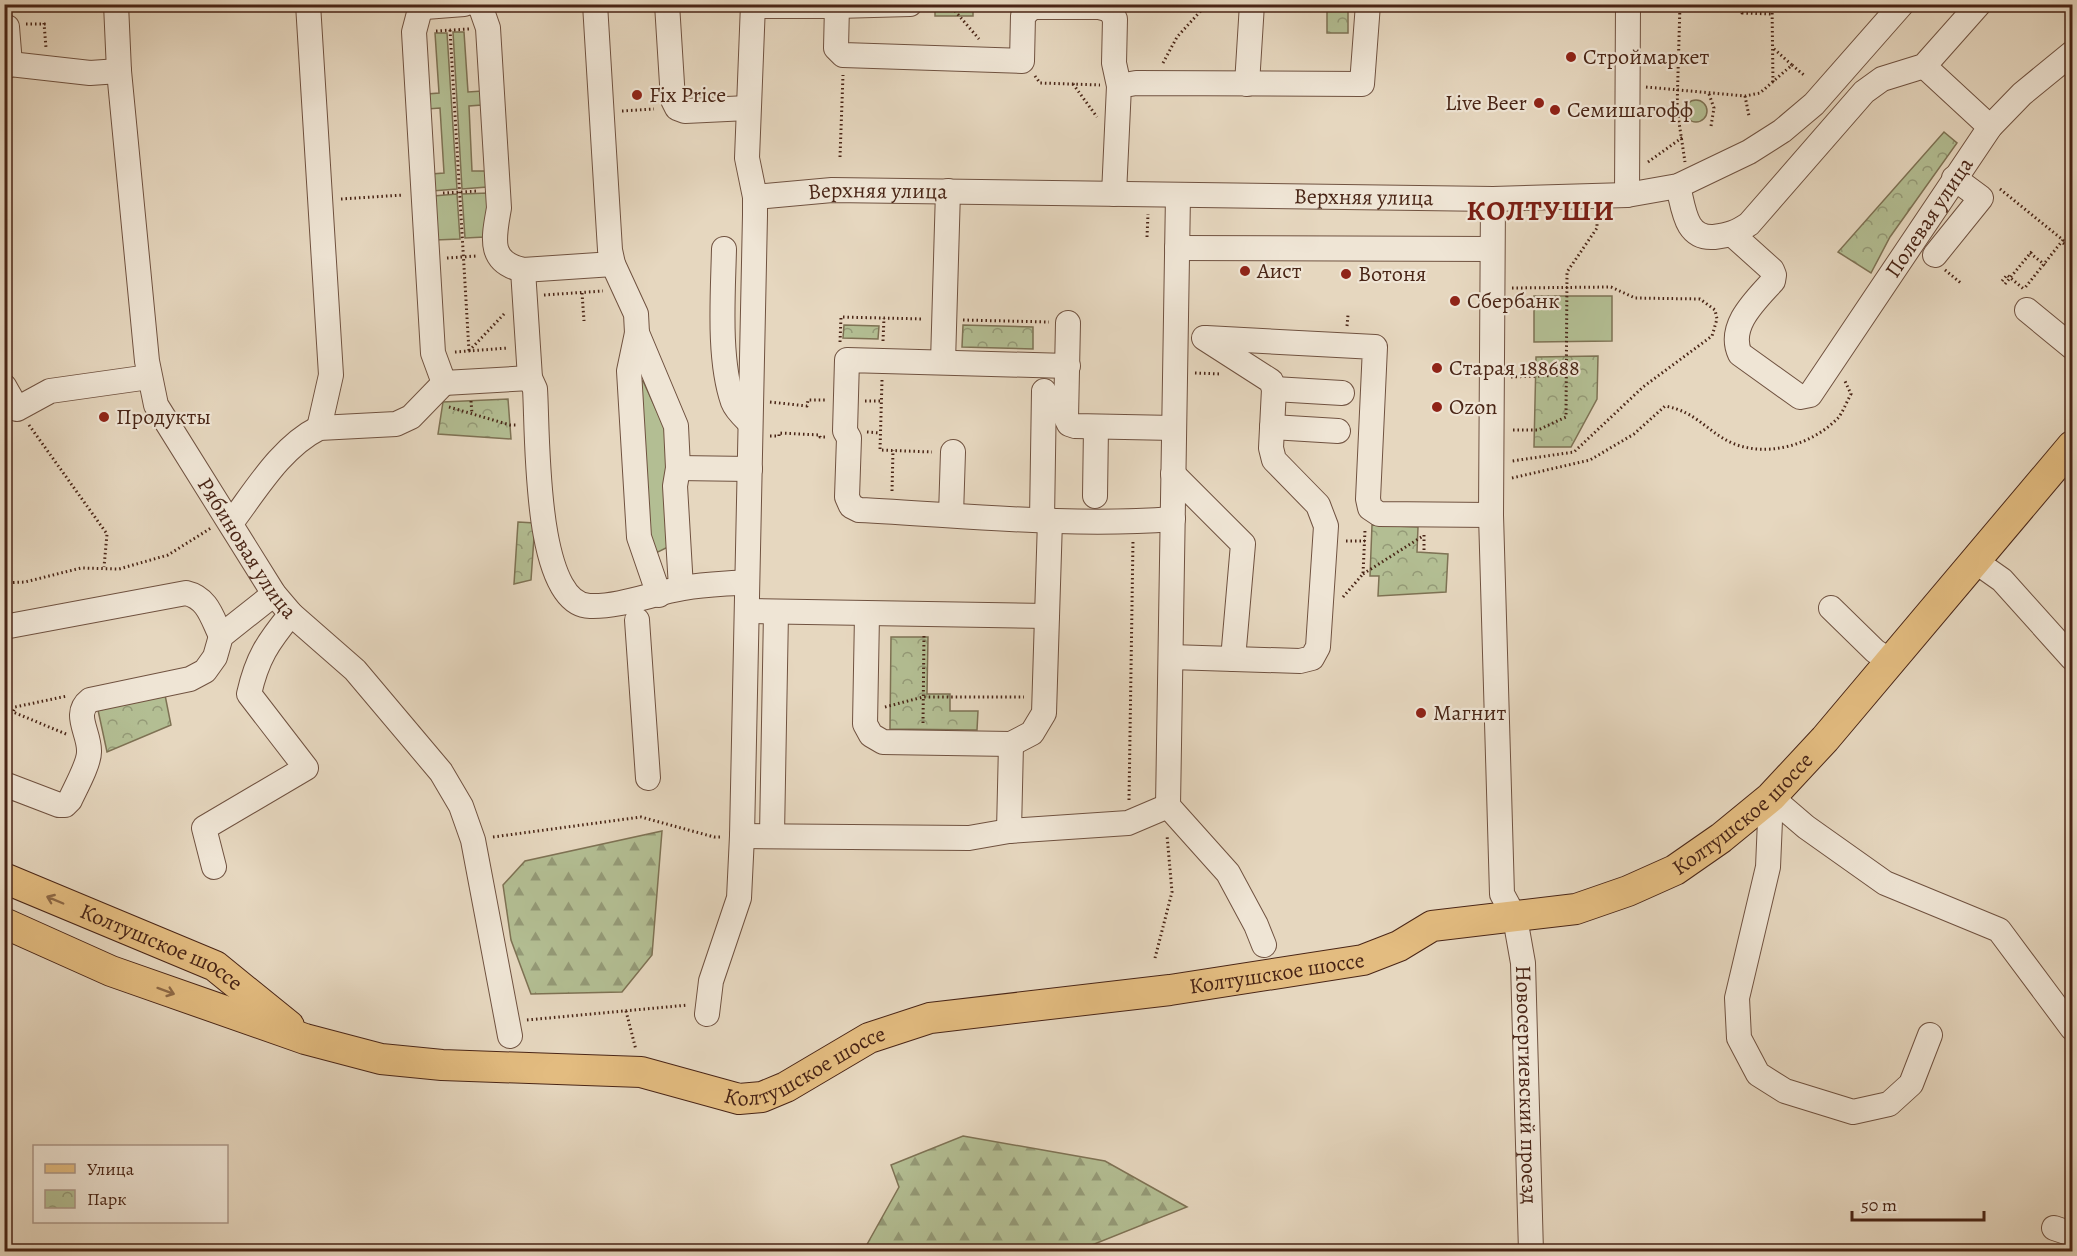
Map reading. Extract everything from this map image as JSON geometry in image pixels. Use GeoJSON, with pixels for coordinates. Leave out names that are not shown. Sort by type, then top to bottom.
{"type":"FeatureCollection","features":[{"type":"Feature","properties":{"kind":"main road","name":"Колтушское шоссе"},"geometry":{"type":"LineString","coordinates":[[4,923],[111,971],[305,1039],[381,1059],[442,1065],[641,1072],[739,1099],[762,1097],[786,1087],[869,1038],[930,1018],[1170,990],[1326,968],[1363,960],[1399,946],[1432,926],[1576,909],[1628,891],[1675,870],[1749,818],[1771,797],[1890,661],[2073,446]]}},
{"type":"Feature","properties":{"kind":"main road","name":"Колтушское шоссе"},"geometry":{"type":"LineString","coordinates":[[4,878],[215,966],[305,1039]]}},
{"type":"Feature","properties":{"kind":"street","name":"Рябиновая улица"},"geometry":{"type":"LineString","coordinates":[[116,4],[119,71],[149,377],[156,405],[171,432],[230,520],[274,594],[291,614],[355,670],[441,772],[461,806],[474,840],[509,1029]]}},
{"type":"Feature","properties":{"kind":"street"},"geometry":{"type":"LineString","coordinates":[[308,4],[331,375],[319,428]]}},
{"type":"Feature","properties":{"kind":"street"},"geometry":{"type":"LineString","coordinates":[[443,394],[433,353],[414,32],[419,13],[425,7],[464,4]]}},
{"type":"Feature","properties":{"kind":"street"},"geometry":{"type":"LineString","coordinates":[[476,4],[481,8],[488,28],[499,208],[495,233],[498,254],[509,267],[523,270],[613,264]]}},
{"type":"Feature","properties":{"kind":"street"},"geometry":{"type":"LineString","coordinates":[[595,4],[613,264],[636,314],[637,333],[629,371],[639,537],[670,592]]}},
{"type":"Feature","properties":{"kind":"street"},"geometry":{"type":"LineString","coordinates":[[668,4],[673,100],[677,108],[685,111],[748,108]]}},
{"type":"Feature","properties":{"kind":"street"},"geometry":{"type":"LineString","coordinates":[[707,1009],[711,981],[739,898],[742,836],[750,469],[756,420],[755,197],[747,158],[753,5],[910,4]]}},
{"type":"Feature","properties":{"kind":"street"},"geometry":{"type":"LineString","coordinates":[[1247,84],[1252,4]]}},
{"type":"Feature","properties":{"kind":"street"},"geometry":{"type":"LineString","coordinates":[[1119,86],[1136,83],[1362,84],[1368,4]]}},
{"type":"Feature","properties":{"kind":"street"},"geometry":{"type":"LineString","coordinates":[[1627,195],[1628,4]]}},
{"type":"Feature","properties":{"kind":"street","name":"Верхняя улица"},"geometry":{"type":"LineString","coordinates":[[755,197],[832,190],[1493,199],[1627,195],[1682,178],[1749,152],[1782,132],[1814,104],[1902,4]]}},
{"type":"Feature","properties":{"kind":"street"},"geometry":{"type":"LineString","coordinates":[[1682,178],[1688,225],[1694,233],[1703,238],[1733,235],[1749,224],[1864,93],[1882,79],[1924,66],[1979,4]]}},
{"type":"Feature","properties":{"kind":"street"},"geometry":{"type":"LineString","coordinates":[[837,6],[836,48],[843,55],[1022,61],[1023,16],[1032,7],[1099,7],[1110,10],[1115,19],[1114,63],[1119,86],[1114,194]]}},
{"type":"Feature","properties":{"kind":"street"},"geometry":{"type":"LineString","coordinates":[[7,27],[7,66],[47,67],[90,73],[119,71]]}},
{"type":"Feature","properties":{"kind":"street","name":"Полевая улица"},"geometry":{"type":"LineString","coordinates":[[1733,235],[1772,270],[1774,275],[1773,281],[1742,317],[1737,347],[1740,354],[1800,397],[1805,397],[1827,369],[1990,127],[2022,94],[2073,53]]}},
{"type":"Feature","properties":{"kind":"street"},"geometry":{"type":"LineString","coordinates":[[1924,66],[1990,127]]}},
{"type":"Feature","properties":{"kind":"street"},"geometry":{"type":"LineString","coordinates":[[1935,255],[1981,198],[1954,178]]}},
{"type":"Feature","properties":{"kind":"street"},"geometry":{"type":"LineString","coordinates":[[943,362],[948,191]]}},
{"type":"Feature","properties":{"kind":"street"},"geometry":{"type":"LineString","coordinates":[[1178,195],[1168,806],[1228,873],[1264,945]]}},
{"type":"Feature","properties":{"kind":"street","name":"Новосергиевский проезд"},"geometry":{"type":"LineString","coordinates":[[1493,199],[1491,515],[1502,894],[1515,918],[1522,963],[1531,1251]]}},
{"type":"Feature","properties":{"kind":"street"},"geometry":{"type":"LineString","coordinates":[[1177,248],[1492,249]]}},
{"type":"Feature","properties":{"kind":"street"},"geometry":{"type":"LineString","coordinates":[[724,249],[723,326],[729,380],[734,403],[756,420]]}},
{"type":"Feature","properties":{"kind":"street"},"geometry":{"type":"LineString","coordinates":[[523,270],[530,378],[535,389],[544,538],[559,583],[568,597],[576,603],[589,607],[670,592],[747,582]]}},
{"type":"Feature","properties":{"kind":"street"},"geometry":{"type":"LineString","coordinates":[[2027,310],[2073,347]]}},
{"type":"Feature","properties":{"kind":"street"},"geometry":{"type":"LineString","coordinates":[[1068,323],[1066,418],[1069,424]]}},
{"type":"Feature","properties":{"kind":"street"},"geometry":{"type":"LineString","coordinates":[[637,333],[676,426],[678,468],[675,486],[670,592]]}},
{"type":"Feature","properties":{"kind":"street"},"geometry":{"type":"LineString","coordinates":[[1176,336],[1375,347],[1368,499],[1370,508],[1379,514],[1491,515]]}},
{"type":"Feature","properties":{"kind":"street"},"geometry":{"type":"LineString","coordinates":[[1171,657],[1300,661],[1312,658],[1318,647],[1326,526],[1318,505],[1274,460],[1271,448],[1274,389],[1271,381],[1204,338]]}},
{"type":"Feature","properties":{"kind":"street"},"geometry":{"type":"LineString","coordinates":[[1068,366],[847,360],[845,431],[857,435],[847,497],[851,506],[859,510],[1046,520],[1133,522],[1173,519]]}},
{"type":"Feature","properties":{"kind":"street"},"geometry":{"type":"LineString","coordinates":[[4,386],[17,409],[51,391],[149,377]]}},
{"type":"Feature","properties":{"kind":"street"},"geometry":{"type":"LineString","coordinates":[[230,520],[278,462],[308,434],[319,428],[396,424],[411,417],[443,394],[530,378]]}},
{"type":"Feature","properties":{"kind":"street"},"geometry":{"type":"LineString","coordinates":[[1274,389],[1342,393]]}},
{"type":"Feature","properties":{"kind":"street"},"geometry":{"type":"LineString","coordinates":[[867,615],[865,724],[871,735],[883,742],[1011,744],[1032,733],[1044,713],[1047,616],[1044,391]]}},
{"type":"Feature","properties":{"kind":"street"},"geometry":{"type":"LineString","coordinates":[[1043,423],[1096,427],[1174,428]]}},
{"type":"Feature","properties":{"kind":"street"},"geometry":{"type":"LineString","coordinates":[[1095,496],[1096,427]]}},
{"type":"Feature","properties":{"kind":"street"},"geometry":{"type":"LineString","coordinates":[[1272,427],[1338,431]]}},
{"type":"Feature","properties":{"kind":"street"},"geometry":{"type":"LineString","coordinates":[[951,515],[953,452]]}},
{"type":"Feature","properties":{"kind":"street"},"geometry":{"type":"LineString","coordinates":[[678,468],[750,469]]}},
{"type":"Feature","properties":{"kind":"street"},"geometry":{"type":"LineString","coordinates":[[1173,474],[1243,544],[1233,659]]}},
{"type":"Feature","properties":{"kind":"street"},"geometry":{"type":"LineString","coordinates":[[1975,561],[2002,580],[2073,658]]}},
{"type":"Feature","properties":{"kind":"street"},"geometry":{"type":"LineString","coordinates":[[4,627],[186,593],[196,595],[204,601],[221,636]]}},
{"type":"Feature","properties":{"kind":"street"},"geometry":{"type":"LineString","coordinates":[[4,784],[59,805],[65,805],[70,801],[90,753],[81,713],[84,705],[90,700],[190,679],[205,671],[215,657],[221,636],[274,594]]}},
{"type":"Feature","properties":{"kind":"street"},"geometry":{"type":"LineString","coordinates":[[1831,608],[1875,651],[1890,661]]}},
{"type":"Feature","properties":{"kind":"street"},"geometry":{"type":"LineString","coordinates":[[747,611],[925,616],[1047,616]]}},
{"type":"Feature","properties":{"kind":"street"},"geometry":{"type":"LineString","coordinates":[[772,835],[776,612]]}},
{"type":"Feature","properties":{"kind":"street"},"geometry":{"type":"LineString","coordinates":[[214,867],[204,828],[306,768],[249,694],[256,664],[267,643],[291,614]]}},
{"type":"Feature","properties":{"kind":"street"},"geometry":{"type":"LineString","coordinates":[[637,620],[648,778]]}},
{"type":"Feature","properties":{"kind":"street"},"geometry":{"type":"LineString","coordinates":[[1009,831],[1011,744]]}},
{"type":"Feature","properties":{"kind":"street"},"geometry":{"type":"LineString","coordinates":[[1771,797],[1806,827],[1885,883],[1999,930],[2073,1028]]}},
{"type":"Feature","properties":{"kind":"street"},"geometry":{"type":"LineString","coordinates":[[1771,797],[1768,867],[1737,998],[1738,1038],[1758,1074],[1785,1091],[1853,1112],[1889,1104],[1911,1084],[1930,1035]]}},
{"type":"Feature","properties":{"kind":"street"},"geometry":{"type":"LineString","coordinates":[[742,836],[969,838],[1009,831],[1128,823],[1168,806]]}},
{"type":"Feature","properties":{"kind":"path"},"geometry":{"type":"LineString","coordinates":[[949,4],[998,60]]}},
{"type":"Feature","properties":{"kind":"path"},"geometry":{"type":"LineString","coordinates":[[1161,67],[1177,37],[1207,4]]}},
{"type":"Feature","properties":{"kind":"path"},"geometry":{"type":"LineString","coordinates":[[1680,4],[1677,109],[1683,137],[1682,178]]}},
{"type":"Feature","properties":{"kind":"path"},"geometry":{"type":"LineString","coordinates":[[1743,4],[1742,13],[1772,14]]}},
{"type":"Feature","properties":{"kind":"path"},"geometry":{"type":"LineString","coordinates":[[1772,4],[1773,84]]}},
{"type":"Feature","properties":{"kind":"path"},"geometry":{"type":"LineString","coordinates":[[44,23],[47,67]]}},
{"type":"Feature","properties":{"kind":"path"},"geometry":{"type":"LineString","coordinates":[[414,32],[488,28]]}},
{"type":"Feature","properties":{"kind":"path"},"geometry":{"type":"LineString","coordinates":[[450,30],[469,351]]}},
{"type":"Feature","properties":{"kind":"path"},"geometry":{"type":"LineString","coordinates":[[1772,47],[1805,76]]}},
{"type":"Feature","properties":{"kind":"path"},"geometry":{"type":"LineString","coordinates":[[840,157],[843,55]]}},
{"type":"Feature","properties":{"kind":"path"},"geometry":{"type":"LineString","coordinates":[[1022,61],[1040,83],[1119,86]]}},
{"type":"Feature","properties":{"kind":"path"},"geometry":{"type":"LineString","coordinates":[[1641,87],[1745,96],[1760,93],[1792,65]]}},
{"type":"Feature","properties":{"kind":"path"},"geometry":{"type":"LineString","coordinates":[[1073,84],[1116,143]]}},
{"type":"Feature","properties":{"kind":"path"},"geometry":{"type":"LineString","coordinates":[[1709,94],[1714,108],[1711,126]]}},
{"type":"Feature","properties":{"kind":"path"},"geometry":{"type":"LineString","coordinates":[[1745,96],[1749,116]]}},
{"type":"Feature","properties":{"kind":"path"},"geometry":{"type":"LineString","coordinates":[[602,112],[677,108]]}},
{"type":"Feature","properties":{"kind":"path"},"geometry":{"type":"LineString","coordinates":[[1639,168],[1683,137]]}},
{"type":"Feature","properties":{"kind":"path"},"geometry":{"type":"LineString","coordinates":[[1981,198],[1990,197],[1998,188],[2073,250]]}},
{"type":"Feature","properties":{"kind":"path"},"geometry":{"type":"LineString","coordinates":[[1508,430],[1538,430],[1566,417],[1567,273],[1597,228],[1597,197]]}},
{"type":"Feature","properties":{"kind":"path"},"geometry":{"type":"LineString","coordinates":[[1147,237],[1148,209]]}},
{"type":"Feature","properties":{"kind":"path"},"geometry":{"type":"LineString","coordinates":[[2010,278],[2024,289],[2063,243]]}},
{"type":"Feature","properties":{"kind":"path"},"geometry":{"type":"LineString","coordinates":[[2004,282],[2031,252],[2045,265]]}},
{"type":"Feature","properties":{"kind":"path"},"geometry":{"type":"LineString","coordinates":[[427,259],[498,254]]}},
{"type":"Feature","properties":{"kind":"path"},"geometry":{"type":"LineString","coordinates":[[1491,474],[1574,452],[1644,387],[1712,336],[1716,328],[1714,310],[1700,299],[1635,298],[1611,287],[1510,288]]}},
{"type":"Feature","properties":{"kind":"path"},"geometry":{"type":"LineString","coordinates":[[541,295],[625,290]]}},
{"type":"Feature","properties":{"kind":"path"},"geometry":{"type":"LineString","coordinates":[[582,293],[584,321]]}},
{"type":"Feature","properties":{"kind":"path"},"geometry":{"type":"LineString","coordinates":[[469,351],[509,309]]}},
{"type":"Feature","properties":{"kind":"path"},"geometry":{"type":"LineString","coordinates":[[884,318],[880,450],[953,452]]}},
{"type":"Feature","properties":{"kind":"path"},"geometry":{"type":"LineString","coordinates":[[446,352],[511,348]]}},
{"type":"Feature","properties":{"kind":"path"},"geometry":{"type":"LineString","coordinates":[[1491,474],[1590,460],[1634,434],[1665,406],[1684,410],[1732,443],[1760,451],[1801,444],[1838,418],[1851,394],[1844,379],[1827,369]]}},
{"type":"Feature","properties":{"kind":"path"},"geometry":{"type":"LineString","coordinates":[[1509,378],[1567,375]]}},
{"type":"Feature","properties":{"kind":"path"},"geometry":{"type":"LineString","coordinates":[[443,394],[472,414],[510,425]]}},
{"type":"Feature","properties":{"kind":"path"},"geometry":{"type":"LineString","coordinates":[[471,400],[472,414]]}},
{"type":"Feature","properties":{"kind":"path"},"geometry":{"type":"LineString","coordinates":[[756,420],[807,406],[807,400],[881,401]]}},
{"type":"Feature","properties":{"kind":"path"},"geometry":{"type":"LineString","coordinates":[[17,409],[107,534],[104,568]]}},
{"type":"Feature","properties":{"kind":"path"},"geometry":{"type":"LineString","coordinates":[[756,420],[779,436],[779,433],[857,435],[880,432]]}},
{"type":"Feature","properties":{"kind":"path"},"geometry":{"type":"LineString","coordinates":[[891,512],[893,450]]}},
{"type":"Feature","properties":{"kind":"path"},"geometry":{"type":"LineString","coordinates":[[1363,573],[1366,521],[1370,508]]}},
{"type":"Feature","properties":{"kind":"path"},"geometry":{"type":"LineString","coordinates":[[4,583],[25,582],[81,568],[119,568],[168,555],[230,520]]}},
{"type":"Feature","properties":{"kind":"path"},"geometry":{"type":"LineString","coordinates":[[1128,823],[1133,522]]}},
{"type":"Feature","properties":{"kind":"path"},"geometry":{"type":"LineString","coordinates":[[1320,623],[1363,573],[1424,535]]}},
{"type":"Feature","properties":{"kind":"path"},"geometry":{"type":"LineString","coordinates":[[922,743],[925,616]]}},
{"type":"Feature","properties":{"kind":"path"},"geometry":{"type":"LineString","coordinates":[[87,742],[13,712],[15,707],[70,695],[90,700]]}},
{"type":"Feature","properties":{"kind":"path"},"geometry":{"type":"LineString","coordinates":[[865,706],[891,707],[923,697],[1026,698]]}},
{"type":"Feature","properties":{"kind":"path"},"geometry":{"type":"LineString","coordinates":[[1155,958],[1172,892],[1166,821],[1168,806]]}},
{"type":"Feature","properties":{"kind":"path"},"geometry":{"type":"LineString","coordinates":[[474,840],[641,817],[714,837],[742,836]]}},
{"type":"Feature","properties":{"kind":"path"},"geometry":{"type":"LineString","coordinates":[[509,1029],[626,1011],[707,1009]]}},
{"type":"Feature","properties":{"kind":"path"},"geometry":{"type":"LineString","coordinates":[[626,1011],[641,1072]]}},
{"type":"Feature","properties":{"kind":"green space"},"geometry":{"type":"Polygon","coordinates":[[[935,5],[973,5],[973,16],[935,16],[935,5]]]}},
{"type":"Feature","properties":{"kind":"green space"},"geometry":{"type":"Polygon","coordinates":[[[1327,5],[1348,5],[1348,33],[1327,33],[1327,5]]]}},
{"type":"Feature","properties":{"kind":"green space"},"geometry":{"type":"Polygon","coordinates":[[[453,32],[464,32],[468,92],[482,91],[482,105],[469,106],[472,171],[486,171],[487,187],[462,189],[453,32]]]}},
{"type":"Feature","properties":{"kind":"green space"},"geometry":{"type":"Polygon","coordinates":[[[435,33],[447,33],[457,189],[432,191],[431,174],[444,173],[440,108],[427,109],[427,94],[439,93],[435,33]]]}},
{"type":"Feature","properties":{"kind":"green space"},"geometry":{"type":"Polygon","coordinates":[[[1696,100],[1704,103],[1707,111],[1704,119],[1696,122],[1688,119],[1685,111],[1688,103],[1696,100]]]}},
{"type":"Feature","properties":{"kind":"green space"},"geometry":{"type":"Polygon","coordinates":[[[1944,132],[1957,143],[1890,237],[1871,273],[1838,252],[1944,132]]]}},
{"type":"Feature","properties":{"kind":"green space"},"geometry":{"type":"Polygon","coordinates":[[[488,193],[485,237],[465,238],[462,194],[488,193]]]}},
{"type":"Feature","properties":{"kind":"green space"},"geometry":{"type":"Polygon","coordinates":[[[457,194],[460,239],[435,240],[433,196],[457,194]]]}},
{"type":"Feature","properties":{"kind":"green space"},"geometry":{"type":"Polygon","coordinates":[[[1534,296],[1612,296],[1612,341],[1534,342],[1534,296]]]}},
{"type":"Feature","properties":{"kind":"green space"},"geometry":{"type":"Polygon","coordinates":[[[844,325],[879,326],[878,339],[843,338],[844,325]]]}},
{"type":"Feature","properties":{"kind":"green space"},"geometry":{"type":"Polygon","coordinates":[[[963,325],[1033,327],[1033,349],[962,347],[963,325]]]}},
{"type":"Feature","properties":{"kind":"green space"},"geometry":{"type":"Polygon","coordinates":[[[1598,356],[1597,399],[1571,447],[1534,447],[1536,357],[1598,356]]]}},
{"type":"Feature","properties":{"kind":"green space"},"geometry":{"type":"Polygon","coordinates":[[[643,381],[666,431],[670,546],[658,552],[652,549],[648,535],[640,382],[643,381]]]}},
{"type":"Feature","properties":{"kind":"green space"},"geometry":{"type":"Polygon","coordinates":[[[508,399],[511,439],[438,434],[443,402],[508,399]]]}},
{"type":"Feature","properties":{"kind":"green space"},"geometry":{"type":"Polygon","coordinates":[[[518,522],[535,523],[531,580],[514,584],[518,522]]]}},
{"type":"Feature","properties":{"kind":"green space"},"geometry":{"type":"Polygon","coordinates":[[[1372,525],[1418,527],[1417,552],[1448,554],[1446,592],[1378,596],[1379,576],[1370,576],[1372,525]]]}},
{"type":"Feature","properties":{"kind":"green space"},"geometry":{"type":"Polygon","coordinates":[[[891,637],[928,637],[927,694],[950,694],[950,711],[978,711],[977,730],[890,729],[891,637]]]}},
{"type":"Feature","properties":{"kind":"green space"},"geometry":{"type":"Polygon","coordinates":[[[165,695],[171,725],[107,752],[98,710],[165,695]]]}},
{"type":"Feature","properties":{"kind":"green space"},"geometry":{"type":"Polygon","coordinates":[[[662,831],[652,955],[622,992],[531,994],[511,940],[503,885],[525,861],[662,831]]]}},
{"type":"Feature","properties":{"kind":"green space"},"geometry":{"type":"Polygon","coordinates":[[[963,1136],[1105,1161],[1187,1207],[1077,1251],[869,1251],[865,1248],[899,1187],[891,1165],[963,1136]]]}},
{"type":"Feature","properties":{"kind":"place","name":"Строймаркет"},"geometry":{"type":"Point","coordinates":[1571,57]}},
{"type":"Feature","properties":{"kind":"place","name":"Fix Price"},"geometry":{"type":"Point","coordinates":[637,95]}},
{"type":"Feature","properties":{"kind":"place","name":"Live Beer"},"geometry":{"type":"Point","coordinates":[1539,103]}},
{"type":"Feature","properties":{"kind":"place","name":"Семишагофф"},"geometry":{"type":"Point","coordinates":[1555,110]}},
{"type":"Feature","properties":{"kind":"place","name":"Аист"},"geometry":{"type":"Point","coordinates":[1245,271]}},
{"type":"Feature","properties":{"kind":"place","name":"Вотоня"},"geometry":{"type":"Point","coordinates":[1346,274]}},
{"type":"Feature","properties":{"kind":"place","name":"Сбербанк"},"geometry":{"type":"Point","coordinates":[1455,301]}},
{"type":"Feature","properties":{"kind":"place","name":"Старая 188688"},"geometry":{"type":"Point","coordinates":[1437,368]}},
{"type":"Feature","properties":{"kind":"place","name":"Ozon"},"geometry":{"type":"Point","coordinates":[1437,407]}},
{"type":"Feature","properties":{"kind":"place","name":"Продукты"},"geometry":{"type":"Point","coordinates":[104,417]}},
{"type":"Feature","properties":{"kind":"place","name":"Магнит"},"geometry":{"type":"Point","coordinates":[1421,713]}},
{"type":"Feature","properties":{"kind":"district","name":"КОЛТУШИ"},"geometry":{"type":"Point","coordinates":[1541,211]}}]}
